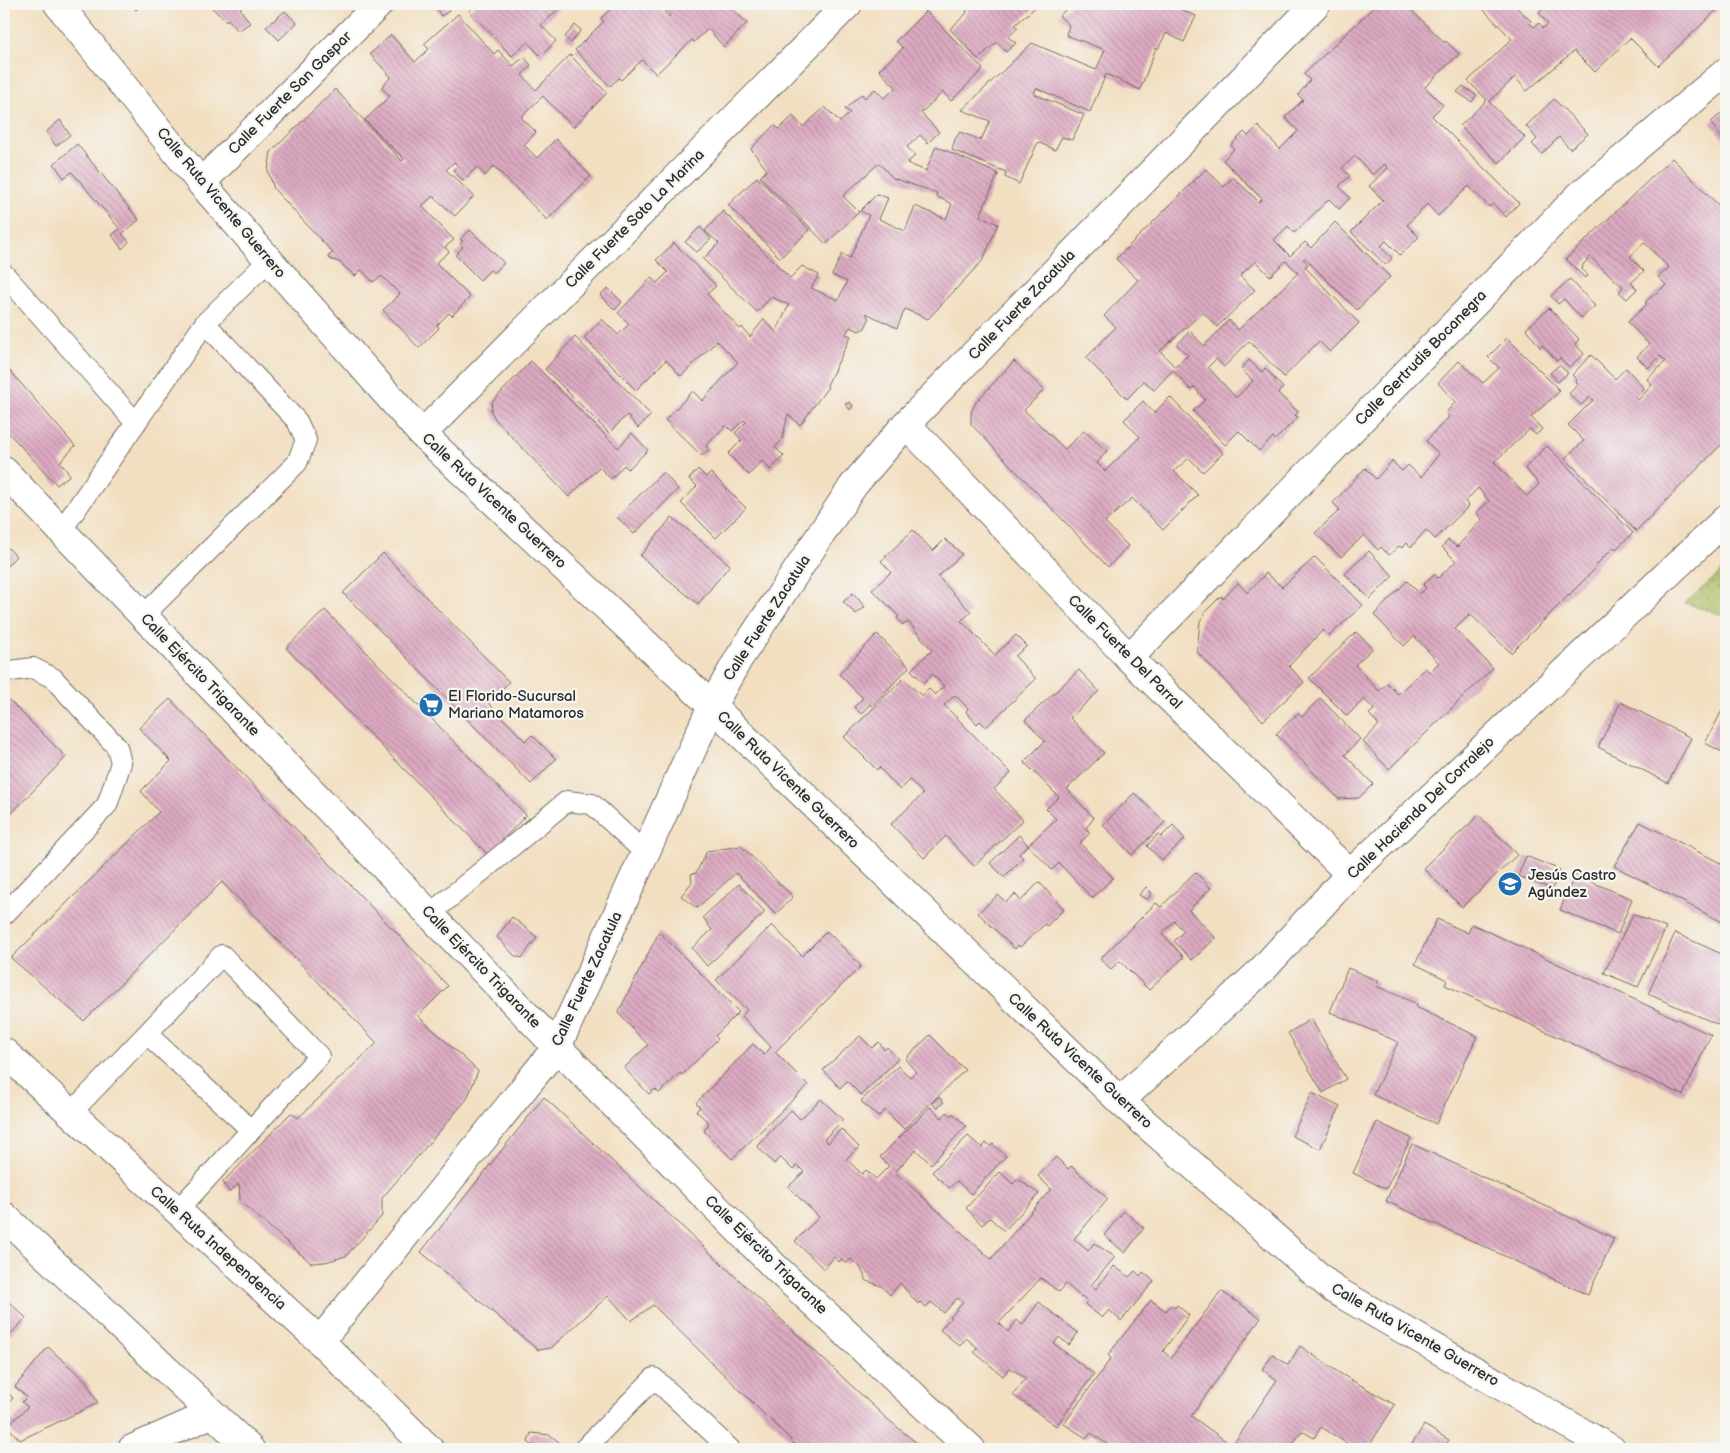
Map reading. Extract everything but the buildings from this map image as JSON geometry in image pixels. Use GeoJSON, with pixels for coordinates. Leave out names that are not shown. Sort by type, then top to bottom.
{"type":"FeatureCollection","features":[{"type":"Feature","properties":{"kind":"street","name":"Calle Ruta Vicente Guerrero"},"geometry":{"type":"LineString","coordinates":[[58,4],[201,183],[422,434],[712,706],[1120,1101],[1333,1289],[1611,1449]]}},
{"type":"Feature","properties":{"kind":"street","name":"Calle Fuerte San Gaspar"},"geometry":{"type":"LineString","coordinates":[[201,183],[379,4]]}},
{"type":"Feature","properties":{"kind":"street","name":"Calle Fuerte Soto La Marina"},"geometry":{"type":"LineString","coordinates":[[422,434],[848,4]]}},
{"type":"Feature","properties":{"kind":"street","name":"Calle Fuerte Zacatula"},"geometry":{"type":"LineString","coordinates":[[320,1341],[557,1047],[712,706],[739,658],[853,486],[906,424],[1316,4]]}},
{"type":"Feature","properties":{"kind":"street","name":"Calle Gertrudis Bocanegra"},"geometry":{"type":"LineString","coordinates":[[1129,658],[1580,195],[1726,72]]}},
{"type":"Feature","properties":{"kind":"street","name":"Calle Fuerte Del Parral"},"geometry":{"type":"LineString","coordinates":[[906,424],[1129,658],[1350,874]]}},
{"type":"Feature","properties":{"kind":"street","name":"Calle Ejército Trigarante"},"geometry":{"type":"LineString","coordinates":[[4,471],[557,1047],[777,1268],[971,1449]]}},
{"type":"Feature","properties":{"kind":"street","name":"Calle Hacienda Del Corralejo"},"geometry":{"type":"LineString","coordinates":[[1120,1101],[1262,970],[1350,874],[1726,519]]}},
{"type":"Feature","properties":{"kind":"street","name":"Calle Ruta Independencia"},"geometry":{"type":"LineString","coordinates":[[4,1052],[320,1341],[429,1449]]}},
{"type":"Feature","properties":{"kind":"street"},"geometry":{"type":"LineString","coordinates":[[4,1216],[250,1449]]}},
{"type":"Feature","properties":{"kind":"street"},"geometry":{"type":"LineString","coordinates":[[132,1449],[211,1414]]}},
{"type":"Feature","properties":{"kind":"lane"},"geometry":{"type":"LineString","coordinates":[[62,531],[205,323],[269,260]]}},
{"type":"Feature","properties":{"kind":"lane"},"geometry":{"type":"LineString","coordinates":[[4,274],[136,423]]}},
{"type":"Feature","properties":{"kind":"lane"},"geometry":{"type":"LineString","coordinates":[[143,616],[297,463],[306,440],[297,421],[205,323]]}},
{"type":"Feature","properties":{"kind":"lane"},"geometry":{"type":"LineString","coordinates":[[4,672],[33,668],[53,678],[117,747],[121,763],[107,805],[4,915]]}},
{"type":"Feature","properties":{"kind":"lane"},"geometry":{"type":"LineString","coordinates":[[430,914],[567,801],[592,804],[645,853]]}},
{"type":"Feature","properties":{"kind":"lane"},"geometry":{"type":"LineString","coordinates":[[71,1113],[222,956],[318,1056],[177,1210]]}},
{"type":"Feature","properties":{"kind":"lane"},"geometry":{"type":"LineString","coordinates":[[147,1034],[251,1130]]}},
{"type":"Feature","properties":{"kind":"lane"},"geometry":{"type":"LineString","coordinates":[[590,1447],[654,1378],[730,1449]]}},
{"type":"Feature","properties":{"kind":"green space"},"geometry":{"type":"Polygon","coordinates":[[[1726,568],[1726,616],[1685,603],[1726,568]]]}},
{"type":"Feature","properties":{"kind":"place","name":"El Florido-Sucursal Mariano Matamoros"},"geometry":{"type":"Point","coordinates":[431,705]}},
{"type":"Feature","properties":{"kind":"place","name":"Jesús Castro Agúndez"},"geometry":{"type":"Point","coordinates":[1510,884]}}]}
